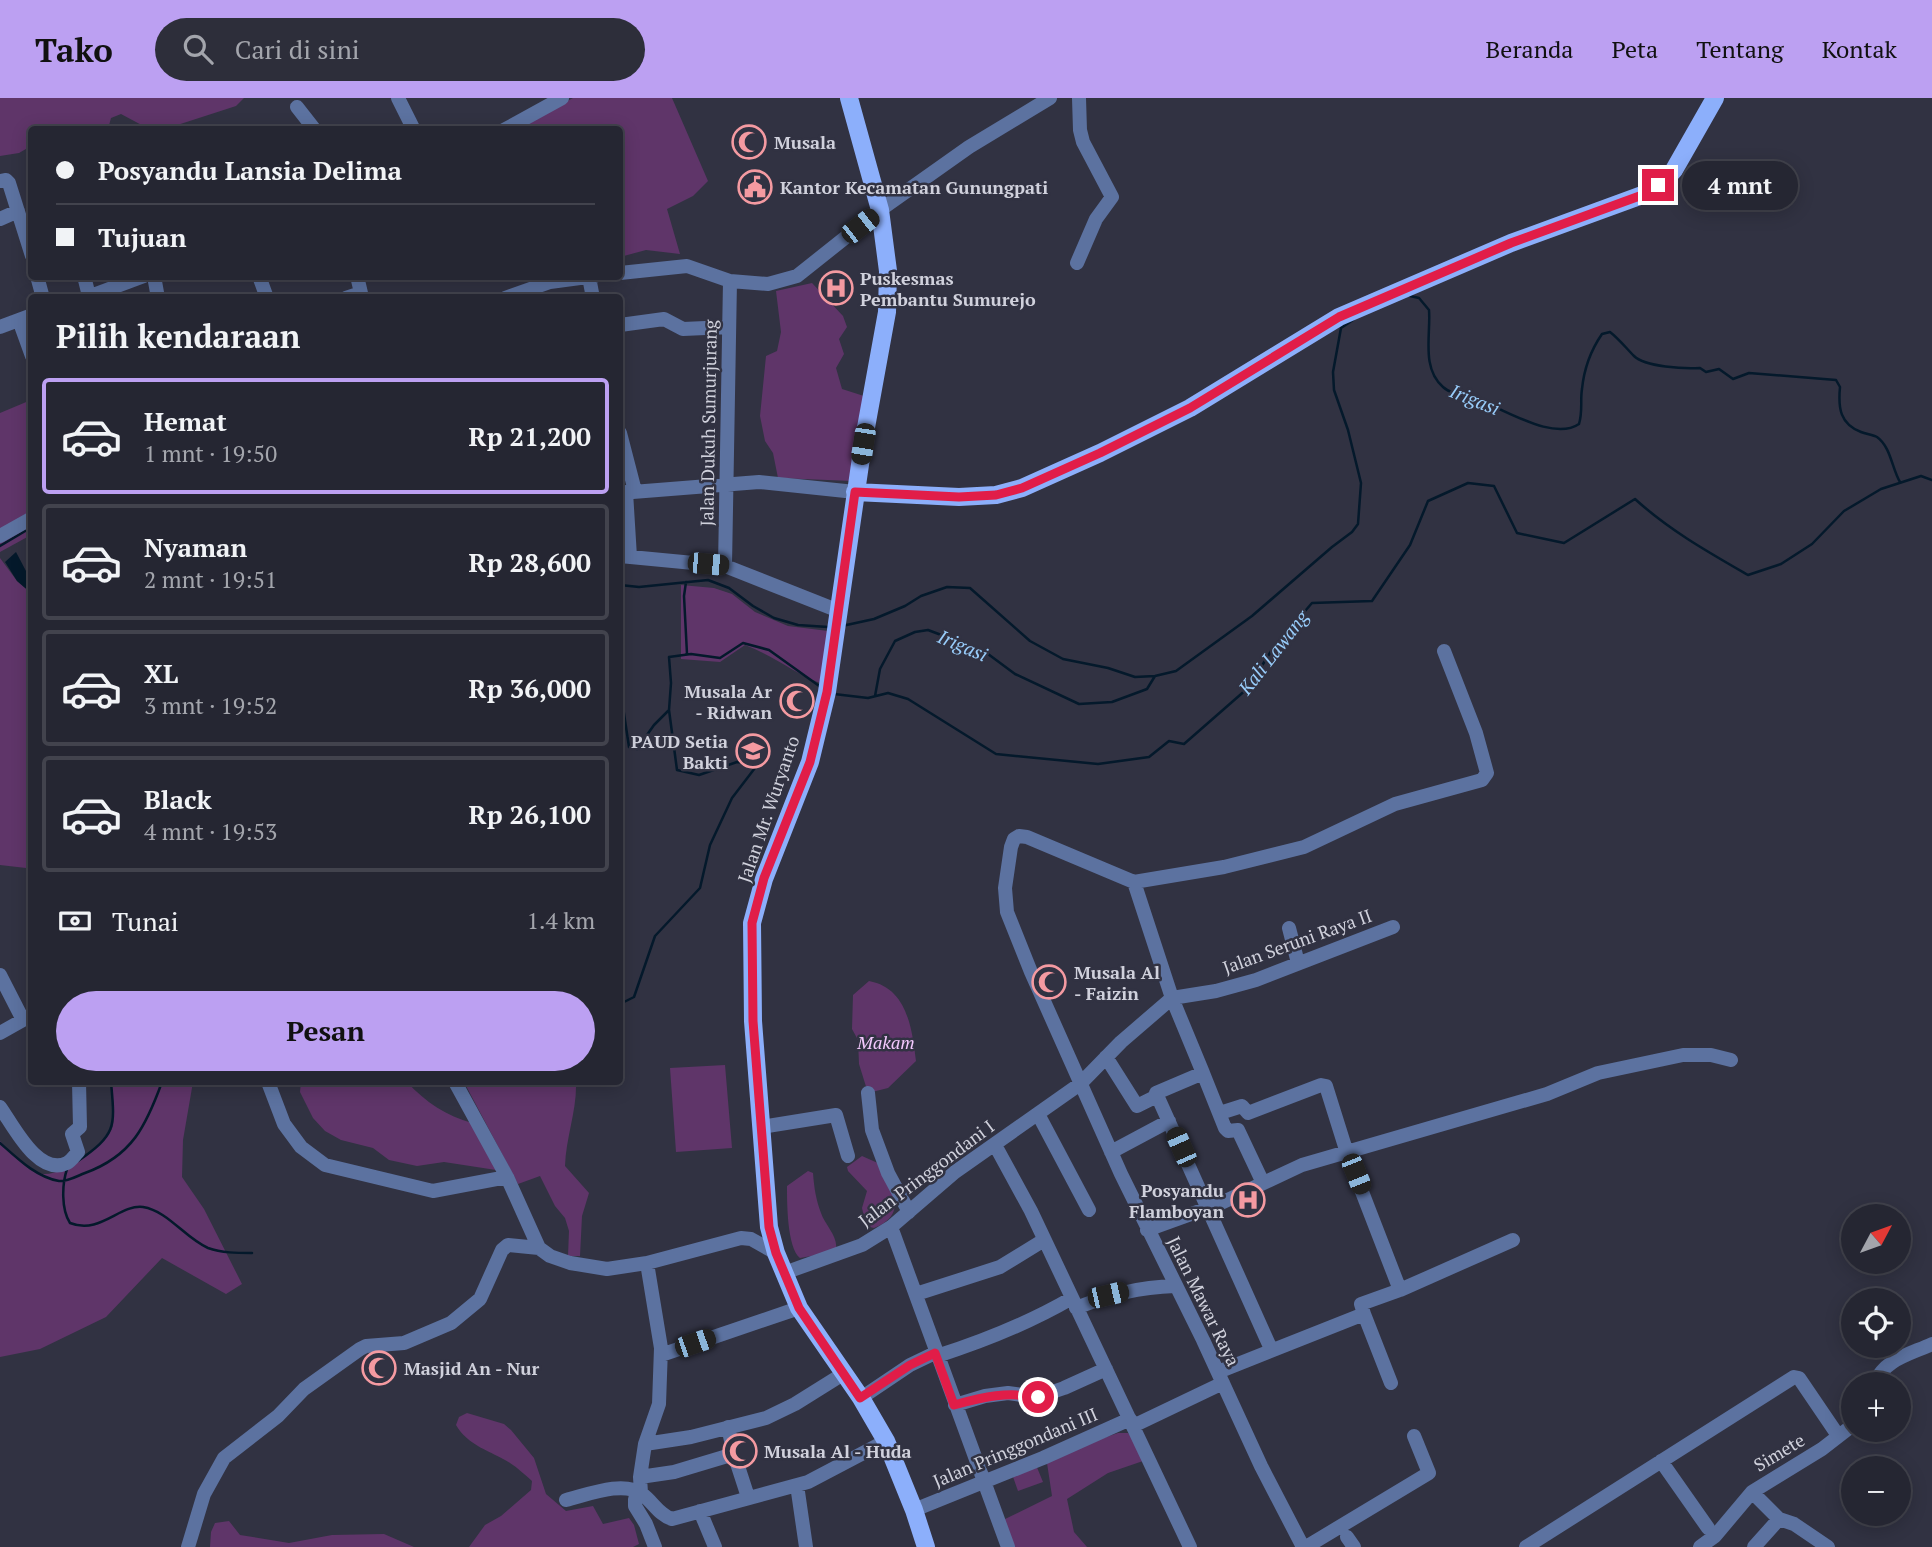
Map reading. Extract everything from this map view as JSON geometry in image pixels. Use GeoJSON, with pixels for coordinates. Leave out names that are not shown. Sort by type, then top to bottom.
{"type":"FeatureCollection","features":[{"type":"Feature","properties":{"kind":"main road","name":"Jalan Mr. Wuryanto"},"geometry":{"type":"LineString","coordinates":[[849,98],[880,210],[888,271],[887,312],[855,492],[827,692],[810,762],[764,878],[752,923],[753,1021],[769,1227],[776,1253],[799,1308],[886,1441],[926,1547]]}},
{"type":"Feature","properties":{"kind":"main road"},"geometry":{"type":"LineString","coordinates":[[855,492],[941,497],[996,495],[1022,488],[1100,453],[1190,408],[1339,317],[1511,243],[1645,194],[1674,170],[1715,98]]}},
{"type":"Feature","properties":{"kind":"street"},"geometry":{"type":"LineString","coordinates":[[398,98],[412,126]]}},
{"type":"Feature","properties":{"kind":"street"},"geometry":{"type":"LineString","coordinates":[[511,126],[562,98]]}},
{"type":"Feature","properties":{"kind":"street"},"geometry":{"type":"LineString","coordinates":[[623,273],[687,267],[730,281],[768,284],[797,276],[880,210],[969,147],[1049,98]]}},
{"type":"Feature","properties":{"kind":"street"},"geometry":{"type":"LineString","coordinates":[[1077,262],[1096,219],[1112,197],[1083,142],[1079,98]]}},
{"type":"Feature","properties":{"kind":"street"},"geometry":{"type":"LineString","coordinates":[[297,107],[312,126]]}},
{"type":"Feature","properties":{"kind":"street"},"geometry":{"type":"LineString","coordinates":[[0,181],[6,180],[9,183],[28,243]]}},
{"type":"Feature","properties":{"kind":"street"},"geometry":{"type":"LineString","coordinates":[[0,219],[18,211]]}},
{"type":"Feature","properties":{"kind":"street"},"geometry":{"type":"LineString","coordinates":[[95,294],[133,280]]}},
{"type":"Feature","properties":{"kind":"street"},"geometry":{"type":"LineString","coordinates":[[514,294],[546,280]]}},
{"type":"Feature","properties":{"kind":"street","name":"Jalan Dukuh Sumurjurang"},"geometry":{"type":"LineString","coordinates":[[725,566],[730,281]]}},
{"type":"Feature","properties":{"kind":"street"},"geometry":{"type":"LineString","coordinates":[[0,327],[25,318],[27,361]]}},
{"type":"Feature","properties":{"kind":"street"},"geometry":{"type":"LineString","coordinates":[[623,325],[664,319],[683,329],[728,327]]}},
{"type":"Feature","properties":{"kind":"street"},"geometry":{"type":"LineString","coordinates":[[623,458],[627,492],[625,557],[725,566],[839,611]]}},
{"type":"Feature","properties":{"kind":"street"},"geometry":{"type":"LineString","coordinates":[[627,492],[759,482],[855,492]]}},
{"type":"Feature","properties":{"kind":"street"},"geometry":{"type":"LineString","coordinates":[[0,536],[28,520]]}},
{"type":"Feature","properties":{"kind":"street"},"geometry":{"type":"LineString","coordinates":[[1263,1182],[1238,1130],[1226,1130],[1172,998],[1134,882],[1224,867],[1304,847],[1395,804],[1452,790],[1485,778],[1487,773],[1476,733],[1444,651]]}},
{"type":"Feature","properties":{"kind":"street","name":"Jalan Mawar Raya"},"geometry":{"type":"LineString","coordinates":[[1134,882],[1019,836],[1014,839],[1011,847],[1005,888],[1006,907],[1031,972],[1147,1230],[1261,1466],[1305,1547]]}},
{"type":"Feature","properties":{"kind":"street","name":"Jalan Seruni Raya II"},"geometry":{"type":"LineString","coordinates":[[1172,998],[1238,985],[1393,927]]}},
{"type":"Feature","properties":{"kind":"street"},"geometry":{"type":"LineString","coordinates":[[1289,928],[1298,963]]}},
{"type":"Feature","properties":{"kind":"street"},"geometry":{"type":"LineString","coordinates":[[0,975],[27,1018],[0,1033]]}},
{"type":"Feature","properties":{"kind":"street"},"geometry":{"type":"LineString","coordinates":[[1080,1084],[1106,1056],[1172,998]]}},
{"type":"Feature","properties":{"kind":"street"},"geometry":{"type":"LineString","coordinates":[[1147,1230],[1207,1208],[1302,1165],[1547,1094],[1598,1073],[1684,1055],[1711,1055],[1731,1060]]}},
{"type":"Feature","properties":{"kind":"street"},"geometry":{"type":"LineString","coordinates":[[1106,1056],[1137,1105],[1157,1096],[1157,1092],[1203,1073]]}},
{"type":"Feature","properties":{"kind":"street","name":"Jalan Pringgondani I"},"geometry":{"type":"LineString","coordinates":[[784,1273],[862,1245],[891,1227],[955,1172],[1080,1084]]}},
{"type":"Feature","properties":{"kind":"street"},"geometry":{"type":"LineString","coordinates":[[0,1107],[32,1154],[51,1165],[66,1163],[78,1152],[72,1134],[80,1127],[79,1085]]}},
{"type":"Feature","properties":{"kind":"street"},"geometry":{"type":"LineString","coordinates":[[269,1085],[284,1124],[301,1147],[325,1165],[433,1191],[507,1177]]}},
{"type":"Feature","properties":{"kind":"street"},"geometry":{"type":"LineString","coordinates":[[457,1085],[507,1177],[540,1248],[550,1256],[570,1263],[607,1269],[647,1263],[741,1238],[751,1239],[776,1253]]}},
{"type":"Feature","properties":{"kind":"street"},"geometry":{"type":"LineString","coordinates":[[1220,1113],[1242,1106],[1248,1113],[1323,1085],[1327,1088],[1348,1153],[1401,1290]]}},
{"type":"Feature","properties":{"kind":"street"},"geometry":{"type":"LineString","coordinates":[[868,1094],[872,1130],[888,1173],[909,1212]]}},
{"type":"Feature","properties":{"kind":"street"},"geometry":{"type":"LineString","coordinates":[[1157,1096],[1271,1349]]}},
{"type":"Feature","properties":{"kind":"street"},"geometry":{"type":"LineString","coordinates":[[1038,1114],[1088,1210]]}},
{"type":"Feature","properties":{"kind":"street"},"geometry":{"type":"LineString","coordinates":[[761,1127],[836,1115],[848,1156]]}},
{"type":"Feature","properties":{"kind":"street"},"geometry":{"type":"LineString","coordinates":[[1111,1152],[1169,1121]]}},
{"type":"Feature","properties":{"kind":"street"},"geometry":{"type":"LineString","coordinates":[[995,1145],[1044,1240],[1190,1547]]}},
{"type":"Feature","properties":{"kind":"street"},"geometry":{"type":"LineString","coordinates":[[891,1227],[1008,1547]]}},
{"type":"Feature","properties":{"kind":"street"},"geometry":{"type":"LineString","coordinates":[[916,1294],[1000,1267],[1044,1240]]}},
{"type":"Feature","properties":{"kind":"street"},"geometry":{"type":"LineString","coordinates":[[1391,1383],[1361,1304],[1401,1290],[1513,1240]]}},
{"type":"Feature","properties":{"kind":"street"},"geometry":{"type":"LineString","coordinates":[[188,1547],[204,1494],[224,1458],[278,1416],[304,1389],[366,1346],[404,1343],[451,1323],[480,1300],[502,1250],[508,1245],[540,1248]]}},
{"type":"Feature","properties":{"kind":"street"},"geometry":{"type":"LineString","coordinates":[[647,1263],[661,1355],[659,1404],[645,1444],[640,1493],[635,1499],[635,1506],[646,1524],[654,1547]]}},
{"type":"Feature","properties":{"kind":"street"},"geometry":{"type":"LineString","coordinates":[[860,1398],[910,1365],[1000,1334],[1074,1303],[1147,1287],[1175,1286]]}},
{"type":"Feature","properties":{"kind":"street"},"geometry":{"type":"LineString","coordinates":[[661,1355],[799,1308]]}},
{"type":"Feature","properties":{"kind":"street","name":"Jalan Pringgondani III"},"geometry":{"type":"LineString","coordinates":[[914,1510],[1131,1422],[1271,1349],[1364,1314]]}},
{"type":"Feature","properties":{"kind":"street"},"geometry":{"type":"LineString","coordinates":[[1880,1372],[1888,1363],[1932,1344]]}},
{"type":"Feature","properties":{"kind":"street"},"geometry":{"type":"LineString","coordinates":[[954,1405],[1008,1393],[1038,1397],[1105,1369]]}},
{"type":"Feature","properties":{"kind":"street"},"geometry":{"type":"LineString","coordinates":[[645,1444],[691,1437],[765,1418],[844,1374]]}},
{"type":"Feature","properties":{"kind":"street"},"geometry":{"type":"LineString","coordinates":[[1530,1546],[1796,1377],[1801,1380],[1835,1431]]}},
{"type":"Feature","properties":{"kind":"street"},"geometry":{"type":"LineString","coordinates":[[728,1427],[748,1497]]}},
{"type":"Feature","properties":{"kind":"street","name":"Simete"},"geometry":{"type":"LineString","coordinates":[[1700,1547],[1715,1536],[1752,1492],[1841,1434]]}},
{"type":"Feature","properties":{"kind":"street"},"geometry":{"type":"LineString","coordinates":[[1305,1547],[1429,1473],[1414,1436]]}},
{"type":"Feature","properties":{"kind":"street"},"geometry":{"type":"LineString","coordinates":[[566,1500],[623,1488],[640,1493],[670,1519],[808,1482],[886,1441]]}},
{"type":"Feature","properties":{"kind":"street"},"geometry":{"type":"LineString","coordinates":[[640,1477],[674,1472],[734,1454]]}},
{"type":"Feature","properties":{"kind":"street"},"geometry":{"type":"LineString","coordinates":[[1661,1461],[1708,1528]]}},
{"type":"Feature","properties":{"kind":"street"},"geometry":{"type":"LineString","coordinates":[[797,1485],[806,1547]]}},
{"type":"Feature","properties":{"kind":"street"},"geometry":{"type":"LineString","coordinates":[[1752,1492],[1779,1519],[1794,1524],[1828,1547]]}},
{"type":"Feature","properties":{"kind":"street"},"geometry":{"type":"LineString","coordinates":[[700,1511],[715,1547]]}},
{"type":"Feature","properties":{"kind":"street"},"geometry":{"type":"LineString","coordinates":[[1754,1547],[1779,1519]]}},
{"type":"Feature","properties":{"kind":"green space"},"geometry":{"type":"Polygon","coordinates":[[[0,98],[244,98],[236,106],[174,126],[143,126],[121,114],[111,118],[109,126],[28,126],[28,148],[19,153],[0,156],[0,98]]]}},
{"type":"Feature","properties":{"kind":"green space"},"geometry":{"type":"Polygon","coordinates":[[[573,98],[672,98],[708,181],[693,196],[667,209],[680,254],[646,250],[623,256],[623,126],[520,126],[573,98]]]}},
{"type":"Feature","properties":{"kind":"green space"},"geometry":{"type":"Polygon","coordinates":[[[812,283],[843,316],[847,327],[839,339],[844,354],[836,368],[842,389],[867,397],[852,481],[778,478],[773,453],[765,441],[760,416],[766,356],[777,351],[781,332],[776,291],[812,283]]]}},
{"type":"Feature","properties":{"kind":"green space"},"geometry":{"type":"Polygon","coordinates":[[[28,401],[28,537],[0,552],[0,413],[28,401]]]}},
{"type":"Feature","properties":{"kind":"green space"},"geometry":{"type":"Polygon","coordinates":[[[0,558],[17,581],[28,590],[28,867],[0,865],[0,558]]]}},
{"type":"Feature","properties":{"kind":"green space"},"geometry":{"type":"Polygon","coordinates":[[[681,585],[714,588],[732,594],[755,612],[788,626],[828,631],[825,685],[745,645],[720,662],[681,659],[681,585]]]}},
{"type":"Feature","properties":{"kind":"green space","name":"Makam"},"geometry":{"type":"Polygon","coordinates":[[[869,981],[882,985],[900,1001],[909,1023],[916,1061],[888,1088],[868,1093],[859,1064],[858,1040],[852,1029],[853,995],[869,981]]]}},
{"type":"Feature","properties":{"kind":"green space"},"geometry":{"type":"Polygon","coordinates":[[[725,1065],[732,1148],[676,1152],[670,1068],[725,1065]]]}},
{"type":"Feature","properties":{"kind":"green space"},"geometry":{"type":"Polygon","coordinates":[[[111,1085],[192,1085],[183,1140],[182,1177],[204,1209],[242,1284],[226,1294],[162,1258],[106,1317],[40,1349],[0,1357],[0,1141],[31,1170],[43,1174],[52,1173],[73,1165],[103,1142],[113,1126],[111,1085]]]}},
{"type":"Feature","properties":{"kind":"green space"},"geometry":{"type":"Polygon","coordinates":[[[301,1085],[410,1085],[437,1107],[472,1123],[496,1170],[444,1162],[417,1166],[389,1160],[373,1148],[341,1140],[325,1131],[313,1118],[300,1092],[301,1085]]]}},
{"type":"Feature","properties":{"kind":"green space"},"geometry":{"type":"Polygon","coordinates":[[[466,1085],[576,1085],[565,1166],[589,1193],[582,1216],[580,1256],[568,1256],[569,1231],[565,1218],[555,1206],[540,1176],[518,1184],[466,1085]]]}},
{"type":"Feature","properties":{"kind":"green space"},"geometry":{"type":"Polygon","coordinates":[[[862,1156],[889,1168],[894,1195],[894,1210],[890,1217],[874,1228],[866,1226],[862,1208],[867,1191],[847,1167],[862,1156]]]}},
{"type":"Feature","properties":{"kind":"green space"},"geometry":{"type":"Polygon","coordinates":[[[808,1171],[813,1173],[818,1203],[835,1240],[836,1249],[800,1258],[792,1245],[790,1235],[787,1186],[808,1171]]]}},
{"type":"Feature","properties":{"kind":"green space"},"geometry":{"type":"Polygon","coordinates":[[[467,1413],[504,1424],[511,1430],[534,1458],[546,1494],[566,1511],[593,1506],[603,1524],[629,1518],[634,1525],[639,1544],[633,1547],[469,1547],[485,1525],[501,1516],[531,1490],[532,1481],[513,1465],[473,1443],[461,1432],[456,1425],[459,1417],[467,1413]]]}},
{"type":"Feature","properties":{"kind":"green space"},"geometry":{"type":"Polygon","coordinates":[[[1118,1433],[1128,1433],[1137,1444],[1143,1461],[1108,1473],[1067,1499],[1074,1532],[1087,1547],[1014,1547],[1003,1520],[1052,1496],[1047,1463],[1118,1433]]]}},
{"type":"Feature","properties":{"kind":"green space"},"geometry":{"type":"Polygon","coordinates":[[[1036,1465],[1043,1482],[1018,1491],[1012,1474],[1036,1465]]]}},
{"type":"Feature","properties":{"kind":"green space"},"geometry":{"type":"Polygon","coordinates":[[[229,1521],[240,1535],[289,1543],[332,1535],[384,1534],[414,1547],[210,1547],[215,1523],[229,1521]]]}},
{"type":"Feature","properties":{"kind":"water"},"geometry":{"type":"Polygon","coordinates":[[[16,552],[28,572],[28,590],[17,581],[5,562],[16,552]]]}},
{"type":"Feature","properties":{"kind":"waterway","name":"Irigasi"},"geometry":{"type":"LineString","coordinates":[[1410,296],[1419,298],[1429,310],[1429,361],[1436,379],[1443,387],[1531,423],[1557,429],[1579,424],[1581,393],[1589,360],[1602,334],[1610,332],[1639,360],[1656,365],[1700,368],[1706,372],[1719,369],[1733,379],[1749,373],[1836,380],[1840,387],[1839,402],[1845,420],[1854,429],[1882,441],[1900,482]]}},
{"type":"Feature","properties":{"kind":"waterway","name":"Irigasi"},"geometry":{"type":"LineString","coordinates":[[842,626],[874,619],[921,596],[947,587],[970,588],[1030,641],[1063,659],[1108,668],[1135,677],[1176,671],[1252,616],[1352,532],[1358,524],[1361,483],[1348,430],[1334,390],[1333,372],[1341,328],[1353,320]]}},
{"type":"Feature","properties":{"kind":"waterway","name":"Kali Lawang"},"geometry":{"type":"LineString","coordinates":[[834,694],[868,698],[888,693],[908,699],[996,754],[1098,764],[1149,757],[1169,741],[1184,744],[1248,688],[1273,648],[1312,603],[1372,601],[1410,545],[1428,501],[1468,483],[1494,486],[1517,533],[1564,543],[1635,499],[1675,531],[1748,575],[1781,564],[1812,544],[1844,511],[1881,489],[1921,476],[1932,480]]}},
{"type":"Feature","properties":{"kind":"waterway"},"geometry":{"type":"LineString","coordinates":[[0,546],[28,529]]}},
{"type":"Feature","properties":{"kind":"waterway","name":"Irigasi"},"geometry":{"type":"LineString","coordinates":[[623,585],[639,587],[708,580],[729,588],[774,618],[798,625],[828,627]]}},
{"type":"Feature","properties":{"kind":"waterway","name":"Irigasi"},"geometry":{"type":"LineString","coordinates":[[686,582],[684,596],[687,654]]}},
{"type":"Feature","properties":{"kind":"waterway","name":"Irigasi"},"geometry":{"type":"LineString","coordinates":[[875,696],[880,669],[895,641],[915,632],[928,630],[984,651],[1015,674],[1079,704],[1112,702],[1147,689],[1155,676]]}},
{"type":"Feature","properties":{"kind":"waterway","name":"Kali Lawang"},"geometry":{"type":"LineString","coordinates":[[623,707],[629,747],[637,749],[669,710],[669,657],[691,654],[720,658],[743,643],[769,650],[822,688]]}},
{"type":"Feature","properties":{"kind":"waterway"},"geometry":{"type":"LineString","coordinates":[[623,1002],[634,997],[655,936],[700,888],[710,845],[732,798],[758,764],[737,762],[699,775],[677,770],[669,710]]}},
{"type":"Feature","properties":{"kind":"waterway"},"geometry":{"type":"LineString","coordinates":[[78,1161],[100,1144],[111,1128],[111,1085]]}},
{"type":"Feature","properties":{"kind":"waterway"},"geometry":{"type":"LineString","coordinates":[[0,1143],[42,1175],[65,1181],[101,1166],[126,1148],[143,1126],[161,1085]]}},
{"type":"Feature","properties":{"kind":"waterway"},"geometry":{"type":"LineString","coordinates":[[67,1169],[63,1196],[70,1223],[91,1225],[134,1207],[143,1207],[168,1219],[208,1248],[224,1252],[252,1253]]}},
{"type":"Feature","properties":{"kind":"place","name":"Musala"},"geometry":{"type":"Point","coordinates":[749,142]}},
{"type":"Feature","properties":{"kind":"place","name":"Kantor Kecamatan Gunungpati"},"geometry":{"type":"Point","coordinates":[755,187]}},
{"type":"Feature","properties":{"kind":"place","name":"Puskesmas Pembantu Sumurejo"},"geometry":{"type":"Point","coordinates":[836,288]}},
{"type":"Feature","properties":{"kind":"place","name":"Musala Ar - Ridwan"},"geometry":{"type":"Point","coordinates":[797,701]}},
{"type":"Feature","properties":{"kind":"place","name":"PAUD Setia Bakti"},"geometry":{"type":"Point","coordinates":[753,751]}},
{"type":"Feature","properties":{"kind":"place","name":"Musala Al - Faizin"},"geometry":{"type":"Point","coordinates":[1049,982]}},
{"type":"Feature","properties":{"kind":"place","name":"Posyandu Flamboyan"},"geometry":{"type":"Point","coordinates":[1248,1200]}},
{"type":"Feature","properties":{"kind":"place","name":"Masjid An - Nur"},"geometry":{"type":"Point","coordinates":[379,1368]}},
{"type":"Feature","properties":{"kind":"place","name":"Musala Al - Huda"},"geometry":{"type":"Point","coordinates":[740,1451]}},
{"type":"Feature","properties":{"kind":"route"},"geometry":{"type":"LineString","coordinates":[[1038,1397],[1008,1393],[954,1405],[935,1353],[910,1365],[860,1398],[799,1308],[776,1253],[769,1227],[753,1021],[752,923],[764,878],[810,762],[827,692],[855,492],[959,497],[996,495],[1022,488],[1190,408],[1339,317],[1511,243],[1645,194],[1658,185]]}}]}
